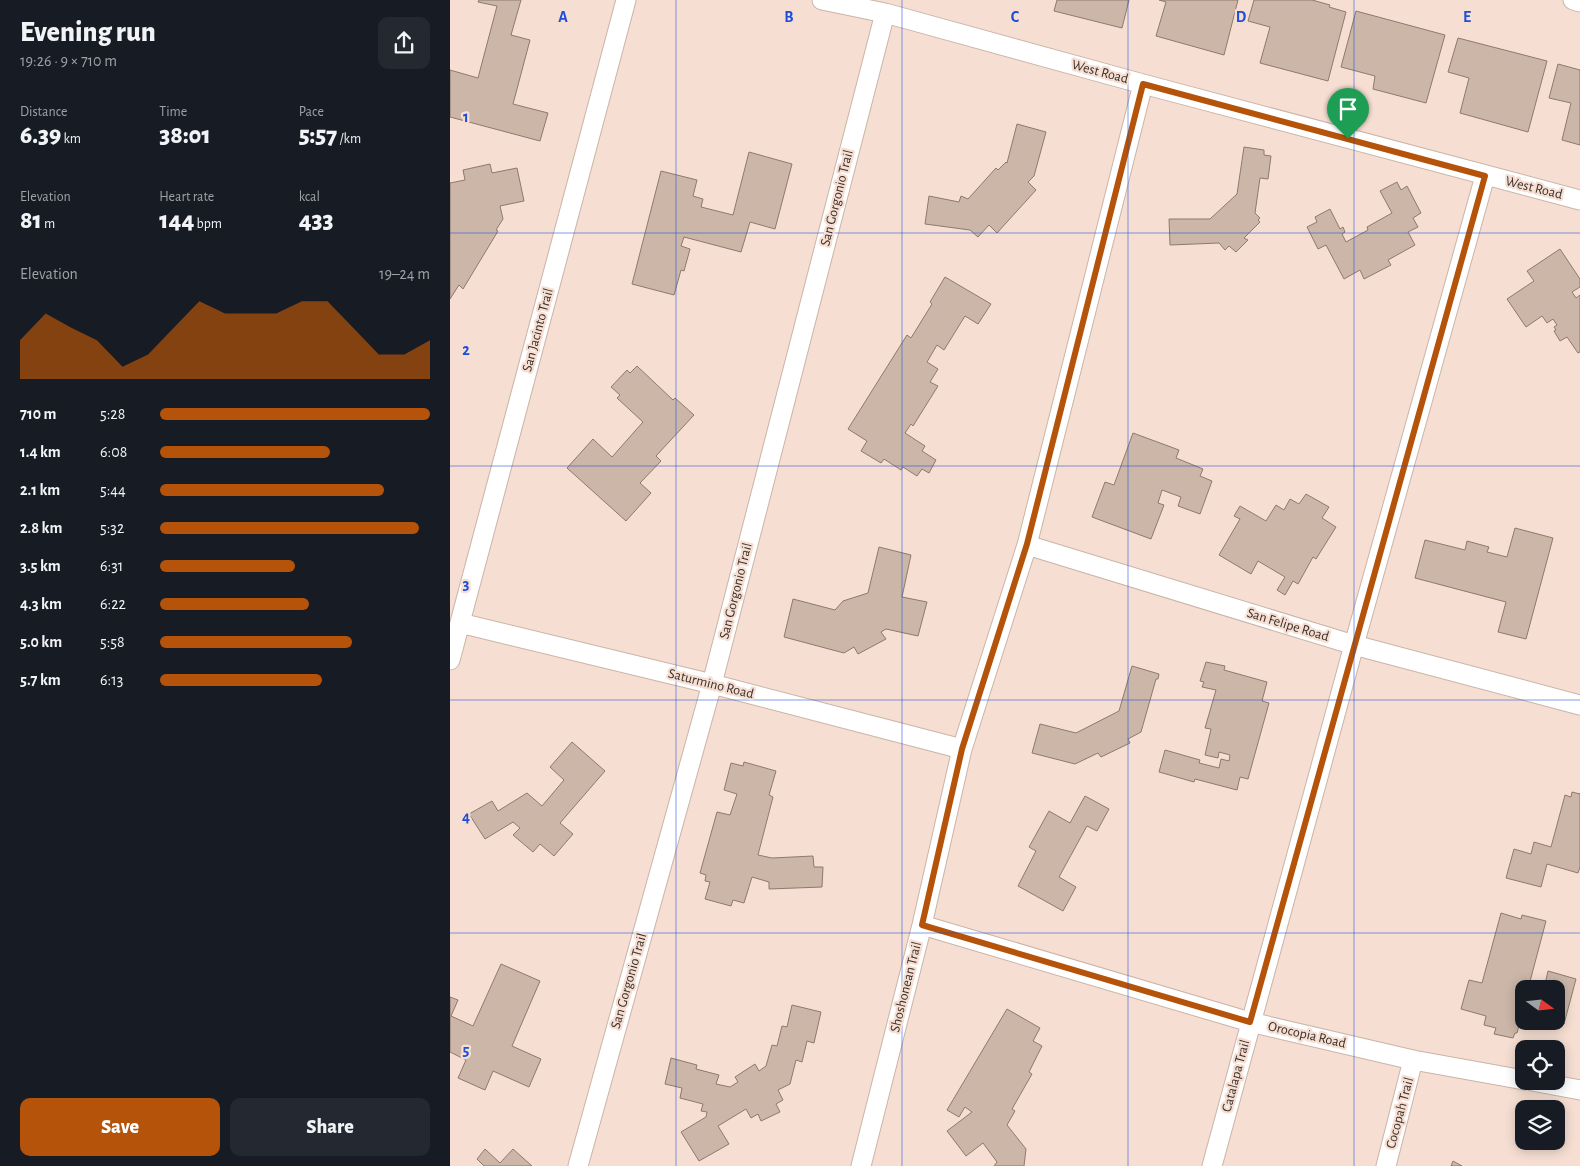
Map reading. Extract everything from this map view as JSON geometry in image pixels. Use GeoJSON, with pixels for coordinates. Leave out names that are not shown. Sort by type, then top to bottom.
{"type":"FeatureCollection","features":[{"type":"Feature","properties":{"kind":"street","name":"San Jacinto Trail"},"geometry":{"type":"LineString","coordinates":[[450,660],[626,0]]}},
{"type":"Feature","properties":{"kind":"street","name":"West Road"},"geometry":{"type":"LineString","coordinates":[[822,0],[885,13],[1143,84],[1580,200]]}},
{"type":"Feature","properties":{"kind":"street"},"geometry":{"type":"LineString","coordinates":[[1573,0],[1580,2]]}},
{"type":"Feature","properties":{"kind":"street","name":"San Gorgonio Trail"},"geometry":{"type":"LineString","coordinates":[[578,1166],[712,684],[885,13]]}},
{"type":"Feature","properties":{"kind":"street","name":"Shoshonean Trail"},"geometry":{"type":"LineString","coordinates":[[861,1166],[922,925],[962,749],[1027,544],[1143,84]]}},
{"type":"Feature","properties":{"kind":"street","name":"Catalapa Trail"},"geometry":{"type":"LineString","coordinates":[[1212,1166],[1250,1022],[1485,176]]}},
{"type":"Feature","properties":{"kind":"street","name":"San Felipe Road"},"geometry":{"type":"LineString","coordinates":[[1027,544],[1354,645],[1580,705]]}},
{"type":"Feature","properties":{"kind":"street","name":"Saturmino Road"},"geometry":{"type":"LineString","coordinates":[[460,623],[712,684],[962,749]]}},
{"type":"Feature","properties":{"kind":"street","name":"Orocopia Road"},"geometry":{"type":"LineString","coordinates":[[922,925],[1250,1022],[1413,1060],[1515,1078]]}},
{"type":"Feature","properties":{"kind":"street","name":"Cocopah Trail"},"geometry":{"type":"LineString","coordinates":[[1386,1166],[1413,1060]]}},
{"type":"Feature","properties":{"kind":"street"},"geometry":{"type":"LineString","coordinates":[[1565,1087],[1580,1090]]}},
{"type":"Feature","properties":{"kind":"building"},"geometry":{"type":"Polygon","coordinates":[[[479,0],[521,0],[511,35],[530,40],[513,104],[548,113],[540,141],[450,117],[450,70],[478,78],[497,6],[478,2],[479,0]]]}},
{"type":"Feature","properties":{"kind":"building"},"geometry":{"type":"Polygon","coordinates":[[[1057,0],[1129,0],[1122,28],[1054,11],[1057,0]]]}},
{"type":"Feature","properties":{"kind":"building"},"geometry":{"type":"Polygon","coordinates":[[[1159,0],[1238,0],[1224,55],[1156,36],[1166,2],[1159,0]]]}},
{"type":"Feature","properties":{"kind":"building"},"geometry":{"type":"Polygon","coordinates":[[[1254,0],[1312,0],[1346,12],[1328,81],[1260,63],[1270,27],[1248,21],[1254,0]]]}},
{"type":"Feature","properties":{"kind":"building"},"geometry":{"type":"Polygon","coordinates":[[[1356,11],[1445,35],[1426,103],[1373,89],[1375,76],[1341,67],[1356,11]]]}},
{"type":"Feature","properties":{"kind":"building"},"geometry":{"type":"Polygon","coordinates":[[[1458,38],[1547,61],[1528,132],[1460,113],[1469,78],[1448,72],[1458,38]]]}},
{"type":"Feature","properties":{"kind":"building"},"geometry":{"type":"Polygon","coordinates":[[[1558,64],[1580,70],[1580,145],[1562,140],[1571,103],[1549,98],[1558,64]]]}},
{"type":"Feature","properties":{"kind":"building"},"geometry":{"type":"Polygon","coordinates":[[[1017,124],[1046,132],[1034,176],[1028,182],[1036,190],[997,233],[989,225],[978,237],[970,230],[925,224],[929,196],[959,202],[961,196],[968,199],[996,168],[998,170],[1007,163],[1017,124]]]}},
{"type":"Feature","properties":{"kind":"building"},"geometry":{"type":"Polygon","coordinates":[[[1244,147],[1264,150],[1264,155],[1271,156],[1268,179],[1260,178],[1255,213],[1260,218],[1258,220],[1260,222],[1244,238],[1248,240],[1236,252],[1229,246],[1225,250],[1219,243],[1170,245],[1169,219],[1210,219],[1237,194],[1244,147]]]}},
{"type":"Feature","properties":{"kind":"building"},"geometry":{"type":"Polygon","coordinates":[[[749,152],[792,164],[775,229],[750,222],[741,252],[684,237],[681,246],[690,249],[684,271],[681,270],[674,295],[632,284],[661,171],[697,180],[693,196],[703,199],[701,207],[733,215],[749,152]]]}},
{"type":"Feature","properties":{"kind":"building"},"geometry":{"type":"Polygon","coordinates":[[[490,164],[492,173],[517,168],[524,201],[500,206],[503,219],[496,230],[498,231],[463,289],[459,285],[450,299],[450,183],[465,180],[463,170],[490,164]]]}},
{"type":"Feature","properties":{"kind":"building"},"geometry":{"type":"Polygon","coordinates":[[[1397,182],[1401,190],[1407,186],[1421,213],[1413,218],[1418,227],[1408,232],[1415,245],[1388,260],[1391,265],[1364,279],[1360,270],[1344,279],[1326,245],[1318,249],[1307,227],[1317,222],[1315,217],[1330,209],[1340,229],[1343,227],[1345,232],[1342,234],[1346,242],[1368,230],[1367,227],[1392,213],[1380,191],[1397,182]]]}},
{"type":"Feature","properties":{"kind":"building"},"geometry":{"type":"Polygon","coordinates":[[[1560,249],[1580,279],[1580,287],[1572,292],[1576,298],[1580,295],[1580,352],[1578,353],[1567,337],[1560,341],[1554,331],[1556,330],[1554,327],[1557,325],[1553,319],[1547,323],[1542,316],[1526,327],[1507,299],[1534,281],[1527,271],[1560,249]]]}},
{"type":"Feature","properties":{"kind":"building"},"geometry":{"type":"Polygon","coordinates":[[[945,277],[991,304],[978,324],[965,316],[944,350],[937,345],[927,362],[938,369],[930,382],[938,386],[913,426],[911,424],[905,433],[925,446],[922,451],[936,460],[929,473],[922,469],[917,476],[903,467],[901,470],[884,459],[881,463],[861,451],[867,441],[848,429],[907,335],[911,338],[932,304],[930,302],[945,277]]]}},
{"type":"Feature","properties":{"kind":"building"},"geometry":{"type":"Polygon","coordinates":[[[637,366],[673,400],[675,398],[694,415],[656,456],[661,461],[640,483],[651,493],[626,521],[567,468],[593,439],[612,457],[643,422],[617,398],[620,395],[611,387],[627,370],[630,373],[637,366]]]}},
{"type":"Feature","properties":{"kind":"building"},"geometry":{"type":"Polygon","coordinates":[[[1133,433],[1179,450],[1176,458],[1203,469],[1200,476],[1212,481],[1200,514],[1178,506],[1181,497],[1162,490],[1158,503],[1164,505],[1151,539],[1092,517],[1105,482],[1114,485],[1133,433]]]}},
{"type":"Feature","properties":{"kind":"building"},"geometry":{"type":"Polygon","coordinates":[[[1306,494],[1329,507],[1322,518],[1336,527],[1316,559],[1313,557],[1298,584],[1293,581],[1285,595],[1277,590],[1285,577],[1258,561],[1251,574],[1219,555],[1240,519],[1234,516],[1240,506],[1266,521],[1276,505],[1284,510],[1290,499],[1299,504],[1306,494]]]}},
{"type":"Feature","properties":{"kind":"building"},"geometry":{"type":"Polygon","coordinates":[[[1515,528],[1553,538],[1526,639],[1498,632],[1506,602],[1415,578],[1425,540],[1465,550],[1467,541],[1489,547],[1487,552],[1507,557],[1515,528]]]}},
{"type":"Feature","properties":{"kind":"building"},"geometry":{"type":"Polygon","coordinates":[[[879,547],[911,555],[902,597],[927,602],[918,636],[886,629],[881,632],[886,639],[858,654],[854,647],[844,653],[784,637],[793,599],[835,610],[843,601],[868,593],[879,547]]]}},
{"type":"Feature","properties":{"kind":"building"},"geometry":{"type":"Polygon","coordinates":[[[1206,662],[1225,666],[1224,670],[1267,682],[1262,701],[1269,703],[1248,779],[1240,777],[1237,790],[1195,779],[1194,782],[1159,772],[1165,750],[1200,760],[1199,763],[1219,768],[1221,759],[1229,761],[1230,755],[1219,752],[1218,758],[1205,755],[1211,729],[1205,728],[1216,690],[1202,687],[1204,682],[1200,681],[1206,662]]]}},
{"type":"Feature","properties":{"kind":"building"},"geometry":{"type":"Polygon","coordinates":[[[1132,666],[1159,674],[1141,732],[1128,739],[1130,743],[1101,757],[1098,753],[1075,764],[1032,753],[1040,724],[1076,733],[1119,711],[1132,666]]]}},
{"type":"Feature","properties":{"kind":"building"},"geometry":{"type":"Polygon","coordinates":[[[572,742],[605,771],[560,823],[573,834],[554,856],[540,844],[533,852],[513,835],[520,828],[513,822],[485,839],[469,814],[492,801],[498,811],[527,793],[542,806],[564,780],[550,767],[572,742]]]}},
{"type":"Feature","properties":{"kind":"building"},"geometry":{"type":"Polygon","coordinates":[[[744,762],[776,771],[769,795],[773,797],[758,855],[772,858],[813,856],[814,867],[823,867],[822,887],[769,889],[769,882],[752,877],[744,903],[733,900],[731,906],[705,899],[710,882],[705,881],[706,875],[700,873],[717,812],[730,815],[737,794],[724,790],[731,763],[743,766],[744,762]]]}},
{"type":"Feature","properties":{"kind":"building"},"geometry":{"type":"Polygon","coordinates":[[[1572,792],[1580,794],[1580,867],[1578,873],[1547,864],[1541,887],[1506,878],[1514,849],[1531,854],[1534,842],[1551,847],[1565,795],[1571,797],[1572,792]]]}},
{"type":"Feature","properties":{"kind":"building"},"geometry":{"type":"Polygon","coordinates":[[[1085,796],[1109,809],[1097,831],[1087,826],[1059,877],[1076,887],[1063,911],[1018,886],[1036,851],[1029,847],[1049,811],[1070,823],[1085,796]]]}},
{"type":"Feature","properties":{"kind":"building"},"geometry":{"type":"Polygon","coordinates":[[[1501,913],[1521,919],[1522,915],[1546,921],[1530,980],[1515,980],[1515,1030],[1518,1030],[1513,1038],[1494,1034],[1496,1028],[1484,1025],[1486,1016],[1461,1009],[1469,980],[1482,983],[1501,913]]]}},
{"type":"Feature","properties":{"kind":"building"},"geometry":{"type":"Polygon","coordinates":[[[501,964],[540,981],[512,1046],[541,1059],[529,1087],[493,1071],[485,1090],[458,1078],[466,1060],[450,1052],[450,997],[458,1000],[451,1016],[473,1026],[501,964]]]}},
{"type":"Feature","properties":{"kind":"building"},"geometry":{"type":"Polygon","coordinates":[[[1548,971],[1576,979],[1565,1020],[1565,980],[1546,980],[1548,971]]]}},
{"type":"Feature","properties":{"kind":"building"},"geometry":{"type":"Polygon","coordinates":[[[792,1005],[821,1012],[814,1043],[807,1041],[802,1062],[796,1060],[790,1084],[778,1090],[783,1100],[776,1104],[780,1112],[761,1121],[758,1114],[751,1118],[746,1109],[718,1126],[729,1144],[699,1161],[681,1132],[706,1117],[707,1112],[701,1111],[703,1104],[680,1098],[682,1088],[665,1084],[671,1058],[697,1065],[696,1069],[719,1075],[716,1084],[730,1087],[738,1082],[735,1077],[755,1064],[759,1071],[766,1066],[772,1045],[777,1046],[782,1026],[787,1027],[792,1005]]]}},
{"type":"Feature","properties":{"kind":"building"},"geometry":{"type":"Polygon","coordinates":[[[1007,1009],[1040,1028],[1033,1041],[1042,1046],[1029,1072],[1032,1074],[1012,1109],[1015,1111],[1007,1125],[1026,1149],[1024,1166],[994,1166],[997,1162],[983,1143],[966,1156],[947,1131],[972,1112],[965,1107],[959,1117],[947,1110],[1007,1009]]]}},
{"type":"Feature","properties":{"kind":"building"},"geometry":{"type":"Polygon","coordinates":[[[485,1149],[500,1163],[513,1149],[532,1166],[484,1166],[477,1159],[485,1149]]]}},
{"type":"Feature","properties":{"kind":"building"},"geometry":{"type":"Polygon","coordinates":[[[1453,1161],[1462,1166],[1451,1166],[1453,1161]]]}},
{"type":"Feature","properties":{"kind":"route"},"geometry":{"type":"LineString","coordinates":[[1143,84],[1348,139],[1485,176],[1250,1022],[922,925],[962,749],[1027,544],[1143,84]]}}]}
